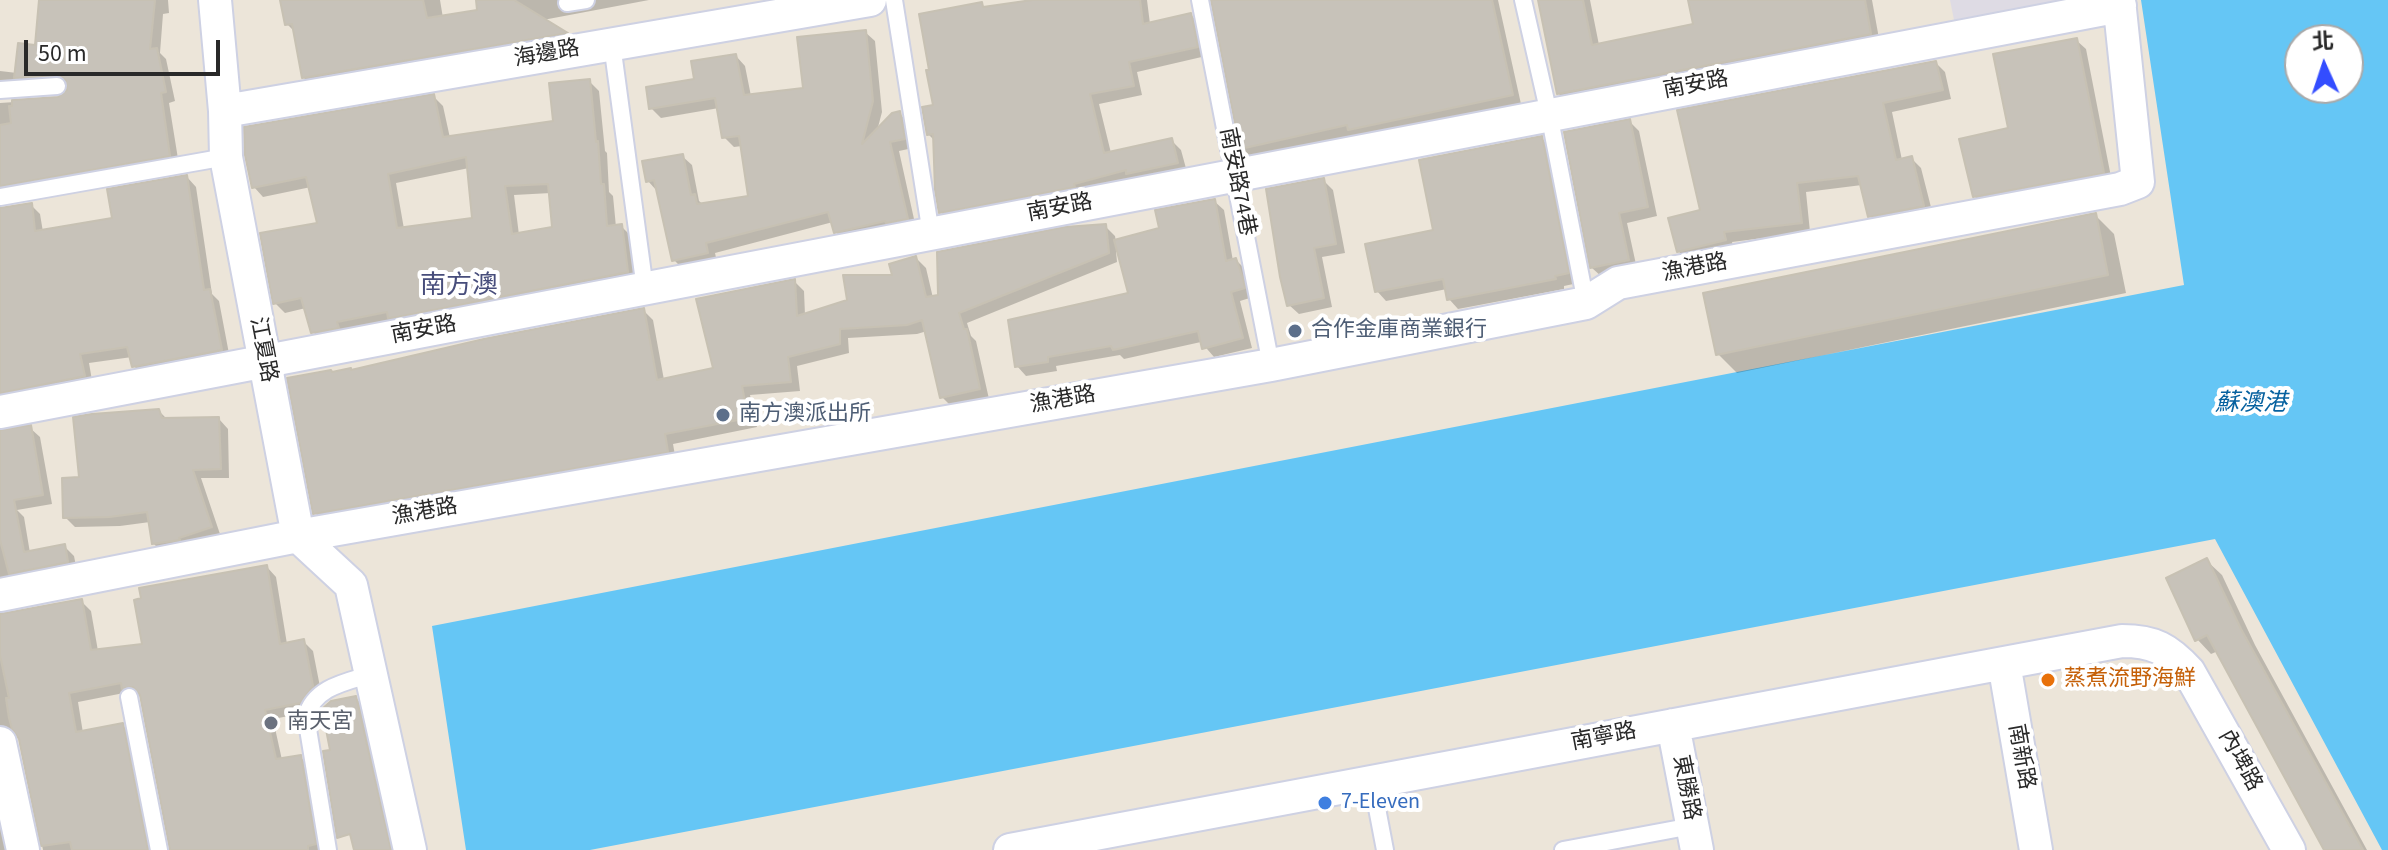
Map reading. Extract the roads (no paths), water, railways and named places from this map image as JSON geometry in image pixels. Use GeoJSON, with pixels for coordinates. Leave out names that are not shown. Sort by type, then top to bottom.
{"type":"FeatureCollection","features":[{"type":"Feature","properties":{"kind":"street","name":"江夏路"},"geometry":{"type":"LineString","coordinates":[[215,0],[226,157],[298,536]]}},
{"type":"Feature","properties":{"kind":"street","name":"海邊路"},"geometry":{"type":"LineString","coordinates":[[225,111],[870,0]]}},
{"type":"Feature","properties":{"kind":"street","name":"南安路"},"geometry":{"type":"LineString","coordinates":[[0,412],[2120,3]]}},
{"type":"Feature","properties":{"kind":"street","name":"漁港路"},"geometry":{"type":"LineString","coordinates":[[0,595],[298,536],[1271,365],[1586,303],[1618,283],[2120,189],[2138,182],[2120,3]]}},
{"type":"Feature","properties":{"kind":"street"},"geometry":{"type":"LineString","coordinates":[[298,536],[351,585],[410,850]]}},
{"type":"Feature","properties":{"kind":"street","name":"南寧路"},"geometry":{"type":"LineString","coordinates":[[1010,850],[1071,844],[1372,782],[2122,641],[2156,645],[2174,656],[2189,672]]}},
{"type":"Feature","properties":{"kind":"street","name":"南新路"},"geometry":{"type":"LineString","coordinates":[[2004,663],[2036,850]]}},
{"type":"Feature","properties":{"kind":"street","name":"內埤路"},"geometry":{"type":"LineString","coordinates":[[2189,672],[2289,850]]}},
{"type":"Feature","properties":{"kind":"street","name":"東勝路"},"geometry":{"type":"LineString","coordinates":[[1673,725],[1695,838]]}},
{"type":"Feature","properties":{"kind":"street"},"geometry":{"type":"LineString","coordinates":[[0,743],[23,850]]}},
{"type":"Feature","properties":{"kind":"lane"},"geometry":{"type":"LineString","coordinates":[[567,3],[586,0]]}},
{"type":"Feature","properties":{"kind":"lane"},"geometry":{"type":"LineString","coordinates":[[894,0],[931,234]]}},
{"type":"Feature","properties":{"kind":"lane","name":"南安路74巷"},"geometry":{"type":"LineString","coordinates":[[1200,0],[1271,365]]}},
{"type":"Feature","properties":{"kind":"lane"},"geometry":{"type":"LineString","coordinates":[[1523,0],[1586,303]]}},
{"type":"Feature","properties":{"kind":"lane"},"geometry":{"type":"LineString","coordinates":[[612,44],[645,289]]}},
{"type":"Feature","properties":{"kind":"lane"},"geometry":{"type":"LineString","coordinates":[[0,90],[57,86]]}},
{"type":"Feature","properties":{"kind":"lane"},"geometry":{"type":"LineString","coordinates":[[0,197],[226,157]]}},
{"type":"Feature","properties":{"kind":"lane"},"geometry":{"type":"LineString","coordinates":[[328,850],[306,717],[309,704],[330,686],[372,674]]}},
{"type":"Feature","properties":{"kind":"lane"},"geometry":{"type":"LineString","coordinates":[[129,697],[159,850]]}},
{"type":"Feature","properties":{"kind":"lane"},"geometry":{"type":"LineString","coordinates":[[1372,782],[1385,850]]}},
{"type":"Feature","properties":{"kind":"lane"},"geometry":{"type":"LineString","coordinates":[[1563,850],[1695,838]]}},
{"type":"Feature","properties":{"kind":"water","name":"蘇澳港"},"geometry":{"type":"Polygon","coordinates":[[[2141,0],[2388,0],[2388,850],[2382,850],[2215,539],[590,850],[466,850],[432,626],[2184,285],[2141,0]]]}},
{"type":"Feature","properties":{"kind":"place","name":"合作金庫商業銀行"},"geometry":{"type":"Point","coordinates":[1295,331]}},
{"type":"Feature","properties":{"kind":"place","name":"南方澳派出所"},"geometry":{"type":"Point","coordinates":[723,415]}},
{"type":"Feature","properties":{"kind":"place","name":"蒸煮流野海鮮"},"geometry":{"type":"Point","coordinates":[2048,680]}},
{"type":"Feature","properties":{"kind":"place","name":"南天宮"},"geometry":{"type":"Point","coordinates":[271,723]}},
{"type":"Feature","properties":{"kind":"place","name":"7-Eleven"},"geometry":{"type":"Point","coordinates":[1325,803]}},
{"type":"Feature","properties":{"kind":"district","name":"南方澳"},"geometry":{"type":"Point","coordinates":[459,287]}}]}
